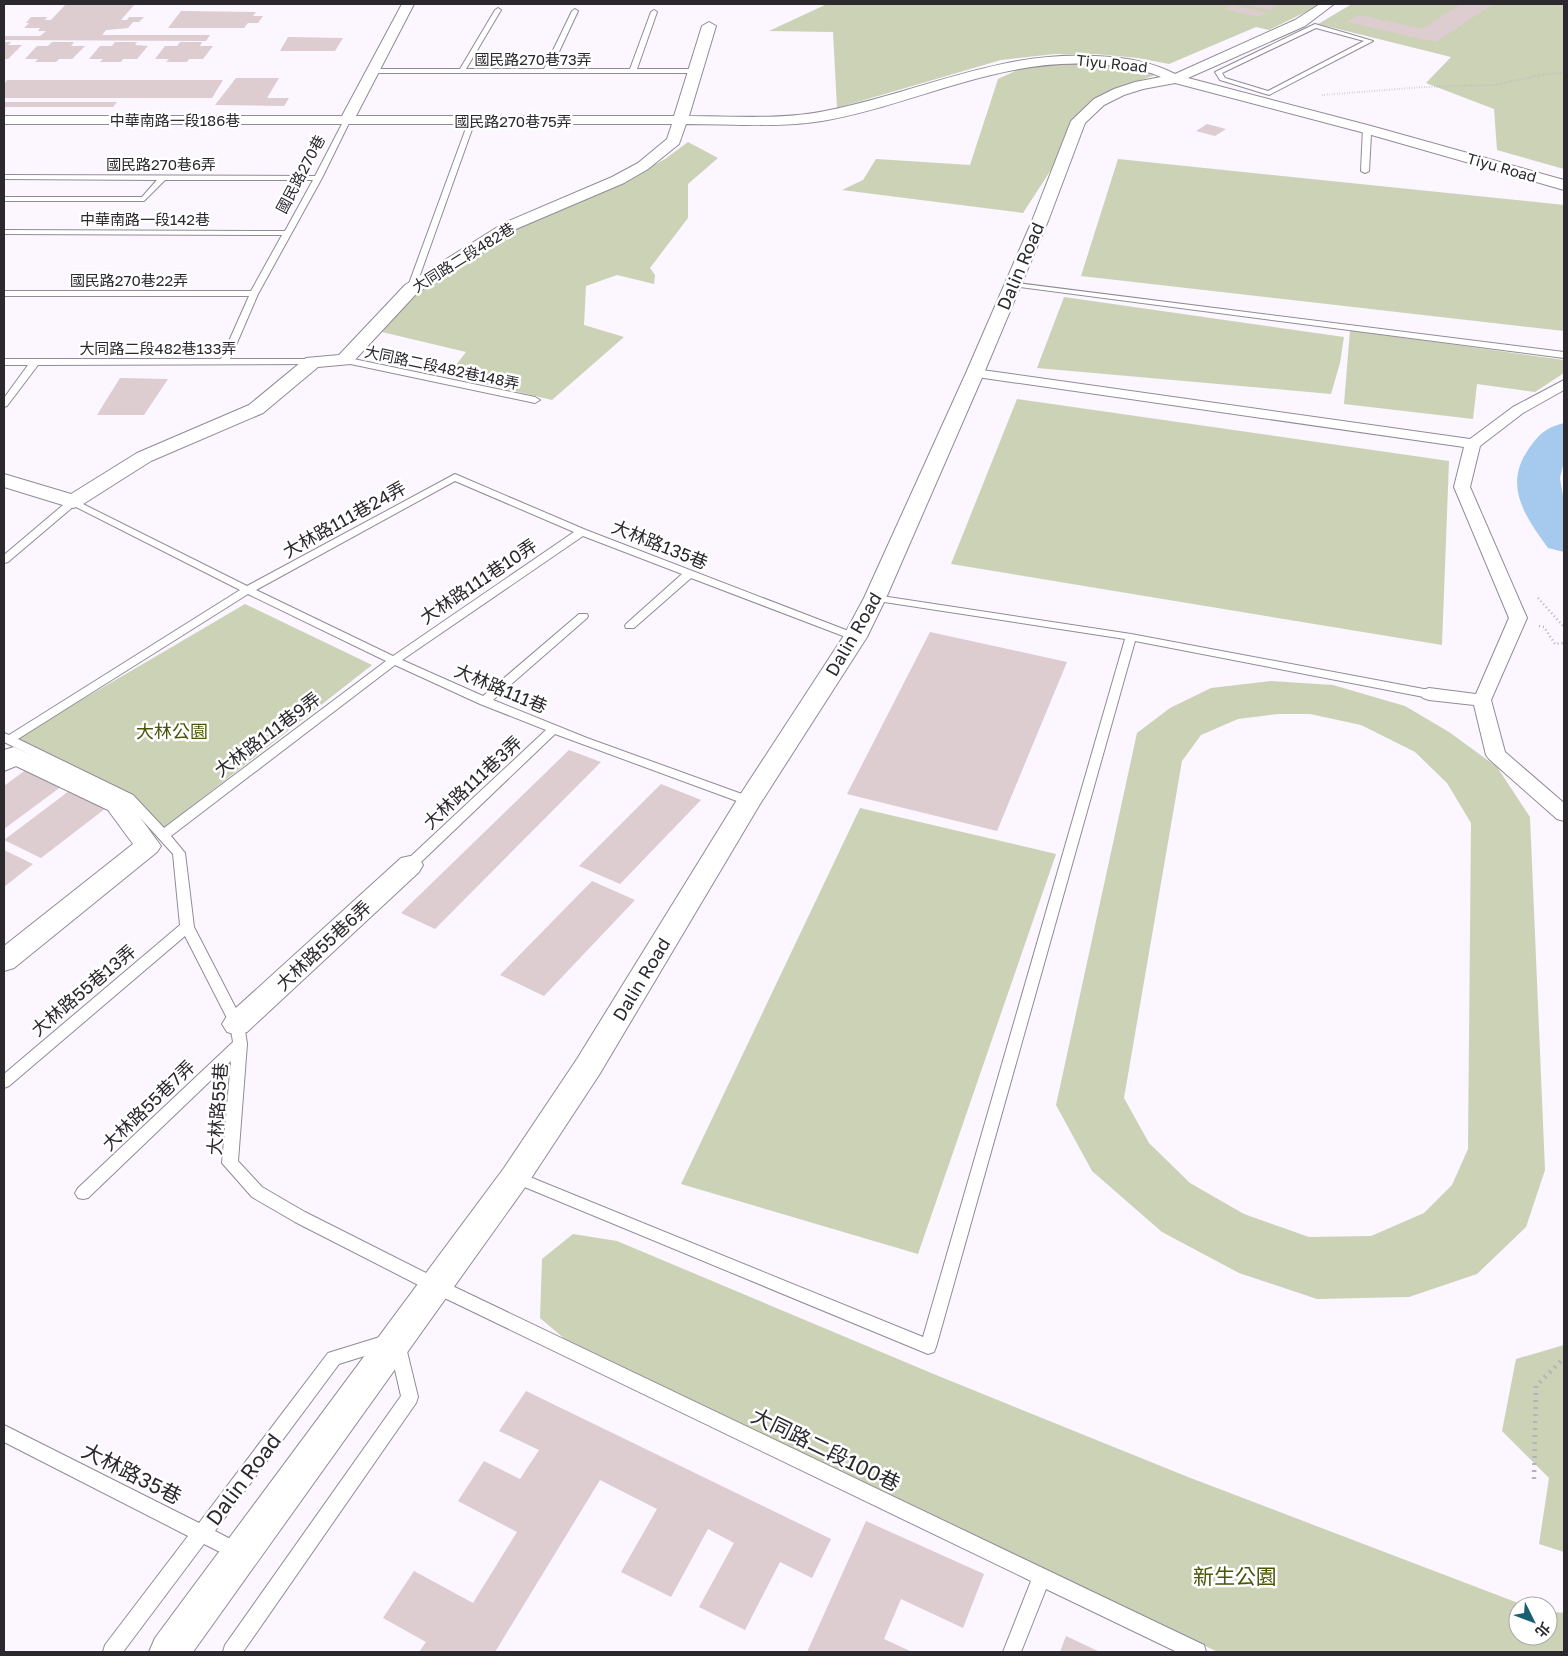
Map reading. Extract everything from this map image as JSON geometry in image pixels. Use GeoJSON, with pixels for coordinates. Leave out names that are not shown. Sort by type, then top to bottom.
{"type":"FeatureCollection","features":[{"type":"Feature","properties":{"kind":"street","name":"國民路270巷"},"geometry":{"type":"LineString","coordinates":[[346,121],[408,4]]}},
{"type":"Feature","properties":{"kind":"street","name":"Dalin Road"},"geometry":{"type":"LineString","coordinates":[[169,1652],[515,1176],[588,1067],[749,801],[855,637],[875,598],[975,373],[1040,220],[1078,120],[1099,102],[1119,92],[1140,85],[1175,79],[1307,25],[1328,4]]}},
{"type":"Feature","properties":{"kind":"street","name":"大同路二段482巷"},"geometry":{"type":"LineString","coordinates":[[344,360],[411,288],[510,226],[618,180],[643,166],[674,141],[709,26]]}},
{"type":"Feature","properties":{"kind":"street","name":"Tiyu Road"},"geometry":{"type":"LineString","coordinates":[[680,121],[789,120],[835,115],[986,71],[1049,60],[1092,59],[1156,68],[1175,79],[1366,129],[1564,184]]}},
{"type":"Feature","properties":{"kind":"street","name":"中華南路一段186巷"},"geometry":{"type":"LineString","coordinates":[[4,120],[346,121]]}},
{"type":"Feature","properties":{"kind":"street","name":"國民路270巷75弄"},"geometry":{"type":"LineString","coordinates":[[346,121],[680,121]]}},
{"type":"Feature","properties":{"kind":"street"},"geometry":{"type":"LineString","coordinates":[[4,480],[73,502],[144,457],[256,409],[313,362],[344,360]]}},
{"type":"Feature","properties":{"kind":"street"},"geometry":{"type":"LineString","coordinates":[[975,373],[1473,444]]}},
{"type":"Feature","properties":{"kind":"street"},"geometry":{"type":"LineString","coordinates":[[1564,384],[1518,410],[1473,444],[1462,487],[1518,618],[1482,700],[1496,756],[1564,814]]}},
{"type":"Feature","properties":{"kind":"street"},"geometry":{"type":"LineString","coordinates":[[1430,694],[1482,700]]}},
{"type":"Feature","properties":{"kind":"street"},"geometry":{"type":"LineString","coordinates":[[4,961],[155,841],[117,804],[8,749]]}},
{"type":"Feature","properties":{"kind":"street","name":"大林路55巷6弄"},"geometry":{"type":"LineString","coordinates":[[238,1034],[412,862]]}},
{"type":"Feature","properties":{"kind":"lane"},"geometry":{"type":"LineString","coordinates":[[462,71],[498,10]]}},
{"type":"Feature","properties":{"kind":"lane"},"geometry":{"type":"LineString","coordinates":[[547,70],[574,11]]}},
{"type":"Feature","properties":{"kind":"lane"},"geometry":{"type":"LineString","coordinates":[[633,71],[654,12]]}},
{"type":"Feature","properties":{"kind":"lane"},"geometry":{"type":"LineString","coordinates":[[1307,25],[1370,40],[1269,93],[1222,79],[1218,72],[1307,25]]}},
{"type":"Feature","properties":{"kind":"lane","name":"國民路270巷73弄"},"geometry":{"type":"LineString","coordinates":[[372,71],[547,70],[694,72]]}},
{"type":"Feature","properties":{"kind":"lane","name":"國民路270巷"},"geometry":{"type":"LineString","coordinates":[[225,361],[254,294],[318,178],[346,121]]}},
{"type":"Feature","properties":{"kind":"lane"},"geometry":{"type":"LineString","coordinates":[[411,288],[471,121]]}},
{"type":"Feature","properties":{"kind":"lane"},"geometry":{"type":"LineString","coordinates":[[1365,171],[1366,129]]}},
{"type":"Feature","properties":{"kind":"lane","name":"國民路270巷6弄"},"geometry":{"type":"LineString","coordinates":[[4,177],[318,178]]}},
{"type":"Feature","properties":{"kind":"lane"},"geometry":{"type":"LineString","coordinates":[[4,199],[144,199],[162,178]]}},
{"type":"Feature","properties":{"kind":"lane","name":"中華南路一段142巷"},"geometry":{"type":"LineString","coordinates":[[4,232],[287,233]]}},
{"type":"Feature","properties":{"kind":"lane"},"geometry":{"type":"LineString","coordinates":[[1012,284],[1564,355]]}},
{"type":"Feature","properties":{"kind":"lane","name":"國民路270巷22弄"},"geometry":{"type":"LineString","coordinates":[[4,293],[254,294]]}},
{"type":"Feature","properties":{"kind":"lane","name":"大同路二段482巷148弄"},"geometry":{"type":"LineString","coordinates":[[344,360],[535,400]]}},
{"type":"Feature","properties":{"kind":"lane","name":"大同路二段482巷133弄"},"geometry":{"type":"LineString","coordinates":[[4,362],[313,362]]}},
{"type":"Feature","properties":{"kind":"lane"},"geometry":{"type":"LineString","coordinates":[[4,404],[35,362]]}},
{"type":"Feature","properties":{"kind":"lane","name":"大林路135巷"},"geometry":{"type":"LineString","coordinates":[[456,476],[582,532],[855,637]]}},
{"type":"Feature","properties":{"kind":"lane","name":"大林路111巷24弄"},"geometry":{"type":"LineString","coordinates":[[8,749],[247,590],[456,476]]}},
{"type":"Feature","properties":{"kind":"lane"},"geometry":{"type":"LineString","coordinates":[[4,560],[73,502]]}},
{"type":"Feature","properties":{"kind":"lane","name":"大林路111巷"},"geometry":{"type":"LineString","coordinates":[[73,502],[247,590],[485,701],[554,729],[749,801]]}},
{"type":"Feature","properties":{"kind":"lane","name":"大林路111巷10弄"},"geometry":{"type":"LineString","coordinates":[[394,660],[582,532]]}},
{"type":"Feature","properties":{"kind":"lane"},"geometry":{"type":"LineString","coordinates":[[630,626],[689,574]]}},
{"type":"Feature","properties":{"kind":"lane"},"geometry":{"type":"LineString","coordinates":[[875,598],[1131,636],[1430,694]]}},
{"type":"Feature","properties":{"kind":"lane"},"geometry":{"type":"LineString","coordinates":[[485,701],[583,616]]}},
{"type":"Feature","properties":{"kind":"lane"},"geometry":{"type":"LineString","coordinates":[[515,1176],[928,1347],[1131,636]]}},
{"type":"Feature","properties":{"kind":"lane","name":"大林路111巷9弄"},"geometry":{"type":"LineString","coordinates":[[155,841],[394,660]]}},
{"type":"Feature","properties":{"kind":"lane","name":"大林路111巷3弄"},"geometry":{"type":"LineString","coordinates":[[412,862],[554,729]]}},
{"type":"Feature","properties":{"kind":"lane"},"geometry":{"type":"LineString","coordinates":[[155,841],[179,854],[187,928],[238,1034]]}},
{"type":"Feature","properties":{"kind":"lane","name":"大林路55巷13弄"},"geometry":{"type":"LineString","coordinates":[[4,1082],[187,928]]}},
{"type":"Feature","properties":{"kind":"lane","name":"大林路55巷7弄"},"geometry":{"type":"LineString","coordinates":[[83,1193],[238,1034]]}},
{"type":"Feature","properties":{"kind":"lane","name":"大林路55巷"},"geometry":{"type":"LineString","coordinates":[[238,1034],[230,1163],[257,1192],[300,1217],[436,1286]]}},
{"type":"Feature","properties":{"kind":"lane","name":"大同路二段100巷"},"geometry":{"type":"LineString","coordinates":[[436,1286],[1197,1652]]}},
{"type":"Feature","properties":{"kind":"lane"},"geometry":{"type":"LineString","coordinates":[[232,1652],[410,1397],[396,1338]]}},
{"type":"Feature","properties":{"kind":"lane","name":"Dalin Road"},"geometry":{"type":"LineString","coordinates":[[112,1652],[334,1358],[396,1338]]}},
{"type":"Feature","properties":{"kind":"lane","name":"大林路35巷"},"geometry":{"type":"LineString","coordinates":[[4,1432],[241,1554]]}},
{"type":"Feature","properties":{"kind":"lane"},"geometry":{"type":"LineString","coordinates":[[1012,1652],[1041,1578]]}},
{"type":"Feature","properties":{"kind":"path"},"geometry":{"type":"LineString","coordinates":[[1322,95],[1424,87],[1494,85],[1546,74],[1564,73]]}},
{"type":"Feature","properties":{"kind":"path"},"geometry":{"type":"LineString","coordinates":[[1536,593],[1540,602],[1564,627]]}},
{"type":"Feature","properties":{"kind":"path"},"geometry":{"type":"LineString","coordinates":[[1518,618],[1544,627],[1555,644],[1564,643]]}},
{"type":"Feature","properties":{"kind":"path"},"geometry":{"type":"LineString","coordinates":[[1534,1479],[1536,1386],[1564,1358]]}},
{"type":"Feature","properties":{"kind":"green space"},"geometry":{"type":"Polygon","coordinates":[[[827,4],[1322,4],[1269,30],[1256,27],[1169,64],[1138,58],[1096,54],[1055,54],[1001,60],[837,108],[833,32],[769,31],[827,4]]]}},
{"type":"Feature","properties":{"kind":"green space"},"geometry":{"type":"Polygon","coordinates":[[[1352,4],[1564,4],[1564,169],[1497,150],[1494,109],[1426,83],[1451,57],[1318,24],[1352,4]]]}},
{"type":"Feature","properties":{"kind":"green space"},"geometry":{"type":"Polygon","coordinates":[[[1062,63],[1117,65],[1161,73],[1110,91],[1074,119],[1060,156],[1023,213],[842,190],[863,180],[876,159],[970,165],[998,79],[1022,68],[1062,63]]]}},
{"type":"Feature","properties":{"kind":"green space"},"geometry":{"type":"Polygon","coordinates":[[[688,142],[718,158],[688,184],[688,218],[650,268],[655,275],[654,284],[617,275],[586,286],[584,325],[624,337],[552,400],[448,375],[466,352],[382,332],[418,288],[513,227],[622,183],[665,159],[688,142]]]}},
{"type":"Feature","properties":{"kind":"green space"},"geometry":{"type":"Polygon","coordinates":[[[1118,159],[1564,205],[1564,331],[1081,276],[1118,159]]]}},
{"type":"Feature","properties":{"kind":"green space"},"geometry":{"type":"Polygon","coordinates":[[[1064,297],[1344,337],[1340,363],[1331,394],[1037,368],[1064,297]]]}},
{"type":"Feature","properties":{"kind":"green space"},"geometry":{"type":"Polygon","coordinates":[[[1350,330],[1564,360],[1564,373],[1535,392],[1477,384],[1473,419],[1344,404],[1350,330]]]}},
{"type":"Feature","properties":{"kind":"green space"},"geometry":{"type":"Polygon","coordinates":[[[1017,399],[1449,461],[1442,645],[951,564],[1017,399]]]}},
{"type":"Feature","properties":{"kind":"green space","name":"大林公園"},"geometry":{"type":"Polygon","coordinates":[[[245,604],[372,665],[164,828],[134,795],[15,739],[245,604]]]}},
{"type":"Feature","properties":{"kind":"green space"},"geometry":{"type":"Polygon","coordinates":[[[1271,681],[1333,685],[1405,706],[1449,732],[1497,767],[1530,817],[1545,1170],[1526,1227],[1477,1274],[1409,1297],[1317,1299],[1239,1273],[1162,1232],[1092,1171],[1056,1105],[1137,733],[1170,708],[1211,688],[1271,681]],[[1278,714],[1238,719],[1201,735],[1182,761],[1124,1098],[1149,1143],[1190,1183],[1244,1214],[1309,1237],[1371,1236],[1424,1213],[1452,1185],[1468,1149],[1471,823],[1447,783],[1415,752],[1361,725],[1310,714],[1278,714]]]}},
{"type":"Feature","properties":{"kind":"green space"},"geometry":{"type":"Polygon","coordinates":[[[860,808],[1056,854],[918,1254],[681,1184],[860,808]]]}},
{"type":"Feature","properties":{"kind":"green space","name":"新生公園"},"geometry":{"type":"Polygon","coordinates":[[[573,1234],[617,1241],[936,1375],[1188,1477],[1508,1599],[1508,1646],[1558,1646],[1558,1612],[1564,1613],[1564,1652],[1218,1652],[585,1356],[540,1318],[542,1259],[573,1234]]]}},
{"type":"Feature","properties":{"kind":"green space"},"geometry":{"type":"Polygon","coordinates":[[[1564,1345],[1564,1552],[1539,1544],[1549,1478],[1502,1431],[1516,1359],[1564,1345]]]}},
{"type":"Feature","properties":{"kind":"building"},"geometry":{"type":"Polygon","coordinates":[[[66,4],[135,4],[121,20],[127,20],[129,17],[144,17],[139,22],[133,22],[128,28],[106,30],[102,35],[210,35],[206,41],[4,40],[4,36],[40,36],[46,31],[38,31],[40,28],[24,28],[29,23],[26,23],[31,17],[47,17],[45,20],[51,20],[66,4]]]}},
{"type":"Feature","properties":{"kind":"building"},"geometry":{"type":"Polygon","coordinates":[[[1266,4],[1277,6],[1270,10],[1245,5],[1266,4]]]}},
{"type":"Feature","properties":{"kind":"building"},"geometry":{"type":"Polygon","coordinates":[[[1461,4],[1493,4],[1436,42],[1347,22],[1359,15],[1422,29],[1461,4]]]}},
{"type":"Feature","properties":{"kind":"building"},"geometry":{"type":"Polygon","coordinates":[[[1233,5],[1267,13],[1259,17],[1225,9],[1233,5]]]}},
{"type":"Feature","properties":{"kind":"building"},"geometry":{"type":"Polygon","coordinates":[[[181,11],[256,12],[253,16],[263,16],[258,23],[248,23],[244,28],[168,28],[181,11]]]}},
{"type":"Feature","properties":{"kind":"building"},"geometry":{"type":"Polygon","coordinates":[[[288,37],[343,38],[335,51],[280,51],[288,37]]]}},
{"type":"Feature","properties":{"kind":"building"},"geometry":{"type":"Polygon","coordinates":[[[4,42],[11,42],[8,45],[22,45],[8,59],[4,59],[4,42]]]}},
{"type":"Feature","properties":{"kind":"building"},"geometry":{"type":"Polygon","coordinates":[[[52,42],[74,42],[71,46],[85,46],[72,59],[59,59],[56,62],[35,62],[38,59],[25,59],[37,46],[48,46],[52,42]]]}},
{"type":"Feature","properties":{"kind":"building"},"geometry":{"type":"Polygon","coordinates":[[[115,42],[137,42],[135,45],[148,46],[137,59],[123,59],[121,62],[100,62],[103,59],[89,59],[100,46],[112,46],[115,42]]]}},
{"type":"Feature","properties":{"kind":"building"},"geometry":{"type":"Polygon","coordinates":[[[180,42],[202,42],[200,46],[213,46],[203,59],[189,59],[187,62],[166,62],[169,59],[155,59],[165,46],[177,46],[180,42]]]}},
{"type":"Feature","properties":{"kind":"building"},"geometry":{"type":"Polygon","coordinates":[[[236,78],[279,78],[267,98],[289,98],[284,106],[215,105],[236,78]]]}},
{"type":"Feature","properties":{"kind":"building"},"geometry":{"type":"Polygon","coordinates":[[[7,80],[223,80],[212,98],[4,98],[4,84],[7,80]]]}},
{"type":"Feature","properties":{"kind":"building"},"geometry":{"type":"Polygon","coordinates":[[[4,102],[117,102],[113,107],[4,107],[4,102]]]}},
{"type":"Feature","properties":{"kind":"building"},"geometry":{"type":"Polygon","coordinates":[[[1207,124],[1226,129],[1215,136],[1196,131],[1207,124]]]}},
{"type":"Feature","properties":{"kind":"building"},"geometry":{"type":"Polygon","coordinates":[[[120,378],[168,379],[144,415],[97,415],[120,378]]]}},
{"type":"Feature","properties":{"kind":"building"},"geometry":{"type":"Polygon","coordinates":[[[930,632],[1067,662],[997,831],[847,794],[930,632]]]}},
{"type":"Feature","properties":{"kind":"building"},"geometry":{"type":"Polygon","coordinates":[[[569,750],[601,762],[435,929],[401,913],[569,750]]]}},
{"type":"Feature","properties":{"kind":"building"},"geometry":{"type":"Polygon","coordinates":[[[27,769],[62,786],[4,829],[4,786],[27,769]]]}},
{"type":"Feature","properties":{"kind":"building"},"geometry":{"type":"Polygon","coordinates":[[[661,784],[701,800],[620,884],[579,866],[661,784]]]}},
{"type":"Feature","properties":{"kind":"building"},"geometry":{"type":"Polygon","coordinates":[[[73,788],[110,805],[41,858],[4,840],[73,788]]]}},
{"type":"Feature","properties":{"kind":"building"},"geometry":{"type":"Polygon","coordinates":[[[4,850],[33,864],[4,887],[4,850]]]}},
{"type":"Feature","properties":{"kind":"building"},"geometry":{"type":"Polygon","coordinates":[[[592,881],[635,900],[544,996],[500,975],[592,881]]]}},
{"type":"Feature","properties":{"kind":"building"},"geometry":{"type":"Polygon","coordinates":[[[526,1391],[831,1539],[812,1578],[780,1562],[745,1630],[699,1607],[734,1543],[708,1529],[671,1597],[621,1572],[657,1509],[600,1480],[495,1652],[419,1652],[426,1642],[383,1618],[414,1571],[473,1603],[517,1532],[458,1501],[484,1461],[520,1479],[539,1450],[499,1431],[526,1391]]]}},
{"type":"Feature","properties":{"kind":"building"},"geometry":{"type":"Polygon","coordinates":[[[866,1521],[984,1574],[963,1628],[901,1599],[884,1639],[912,1652],[807,1652],[866,1521]]]}},
{"type":"Feature","properties":{"kind":"building"},"geometry":{"type":"Polygon","coordinates":[[[1066,1636],[1100,1652],[1060,1652],[1066,1636]]]}},
{"type":"Feature","properties":{"kind":"waterway"},"geometry":{"type":"LineString","coordinates":[[1564,436],[1553,444],[1545,456],[1538,478],[1541,499],[1545,509],[1564,538]]}}]}
